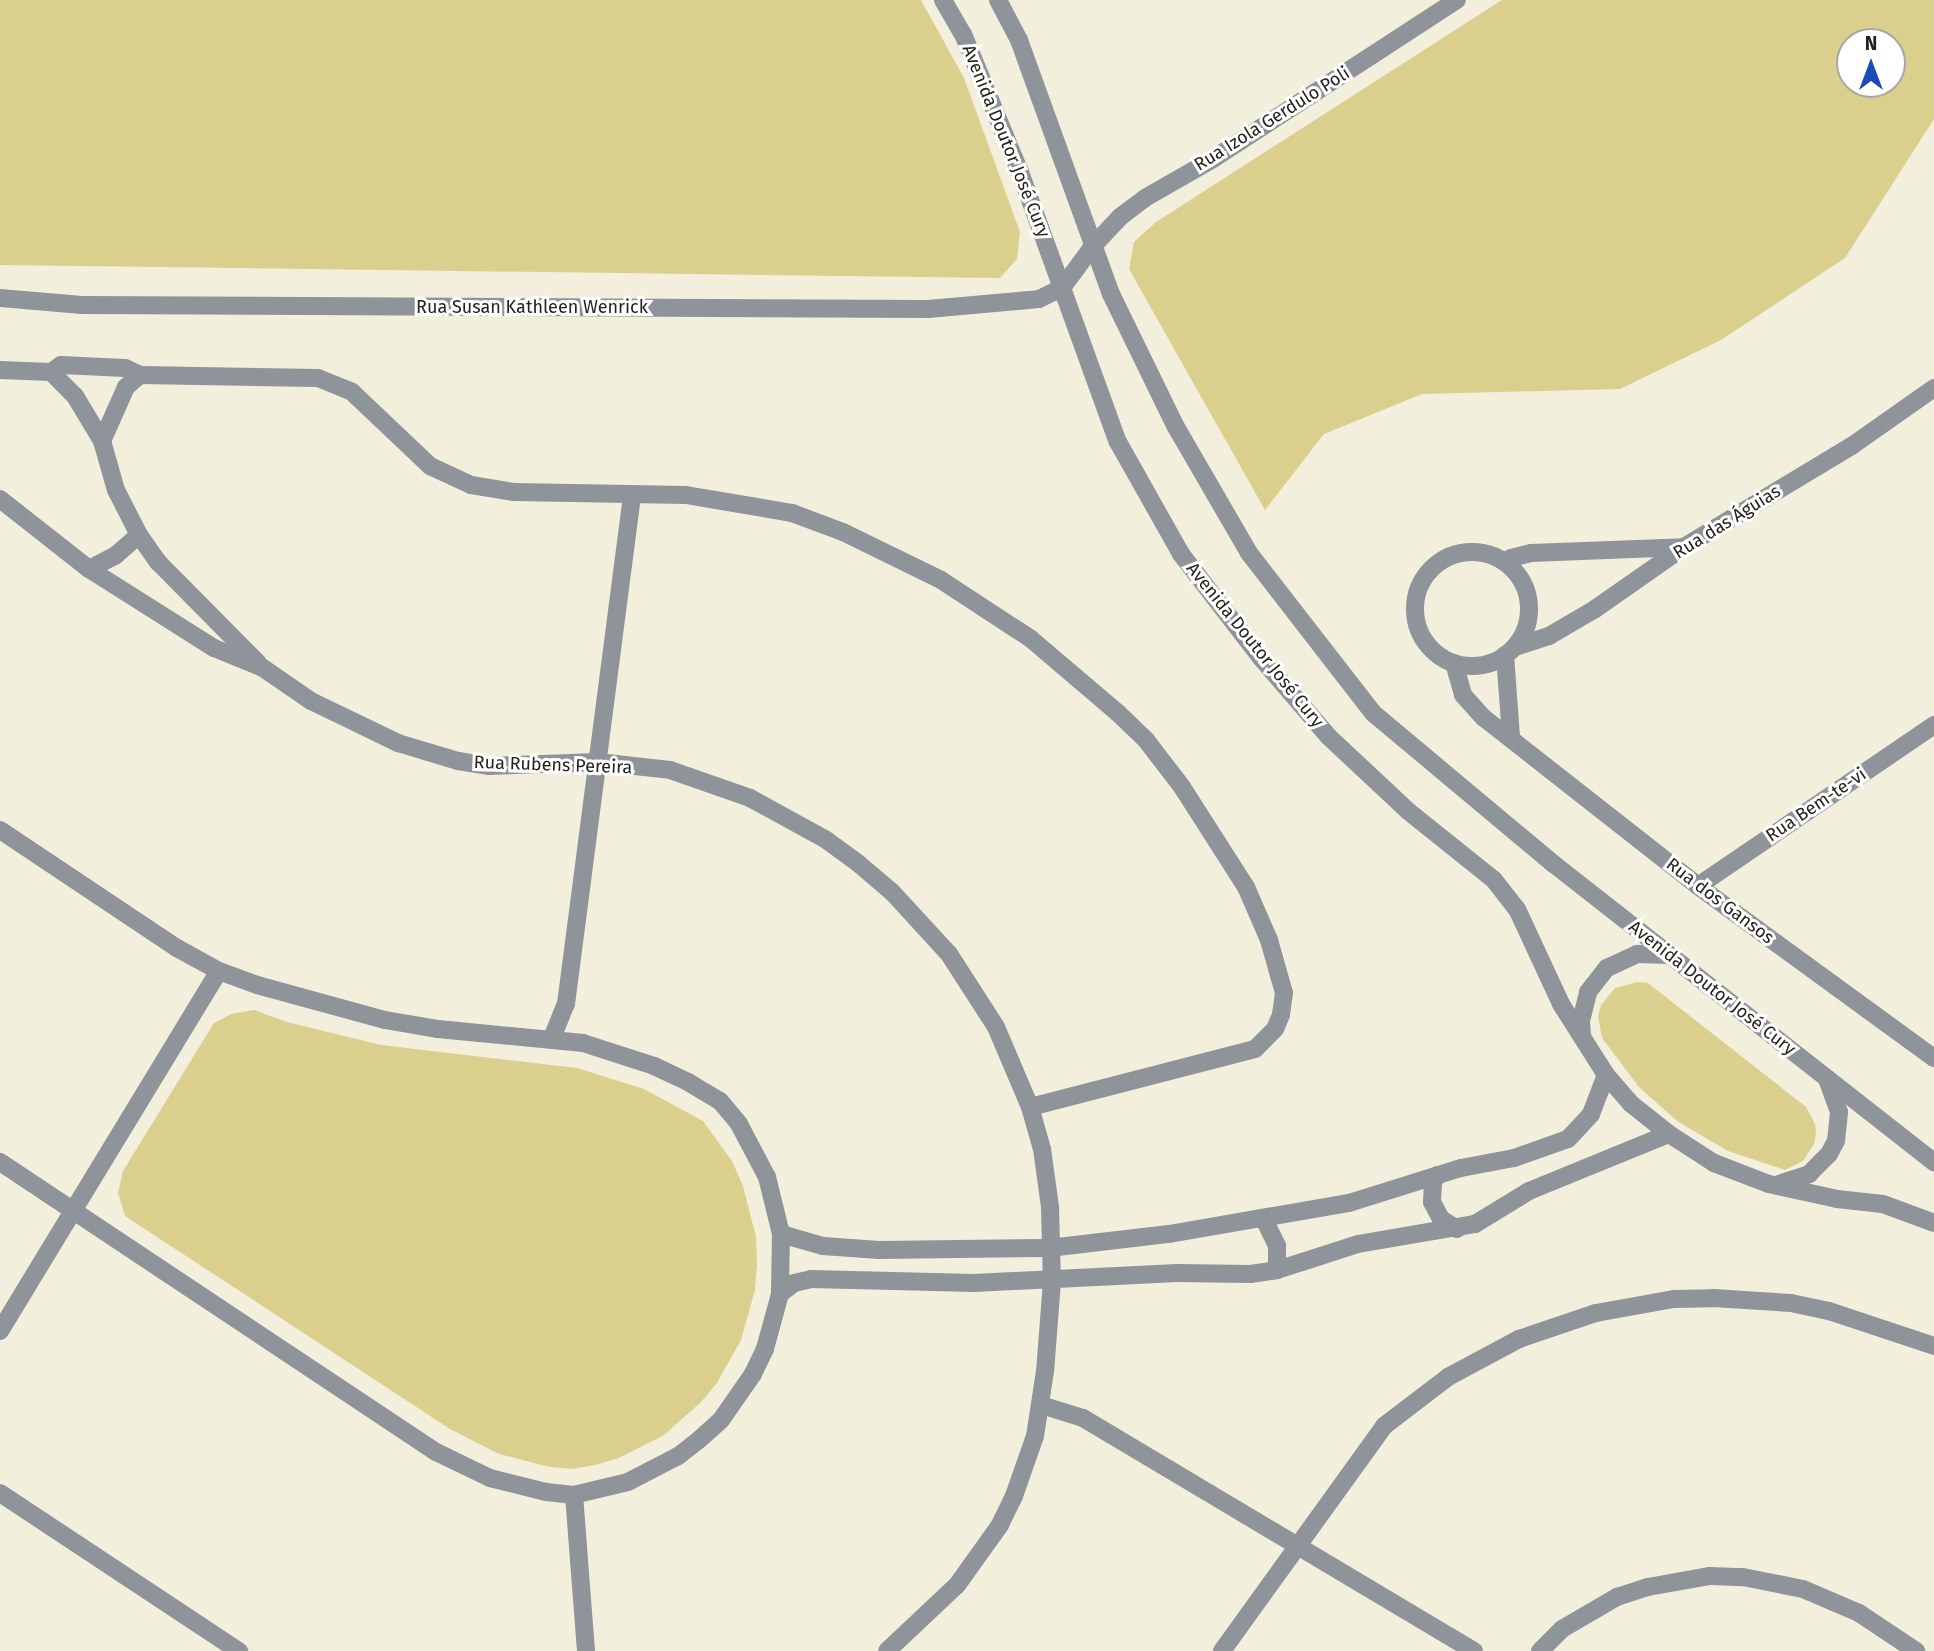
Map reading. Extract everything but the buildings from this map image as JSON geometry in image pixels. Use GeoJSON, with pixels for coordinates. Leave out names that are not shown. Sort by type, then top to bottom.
{"type":"FeatureCollection","features":[{"type":"Feature","properties":{"kind":"street","name":"Avenida Doutor José Cury"},"geometry":{"type":"LineString","coordinates":[[943,0],[968,46],[1020,172],[1118,442],[1181,554],[1261,658],[1329,737],[1408,811],[1494,880],[1517,909],[1561,1004],[1606,1075],[1630,1103],[1669,1134],[1714,1163],[1769,1184],[1837,1199],[1883,1204],[1934,1223]]}},
{"type":"Feature","properties":{"kind":"street","name":"Avenida Doutor José Cury"},"geometry":{"type":"LineString","coordinates":[[998,0],[1019,40],[1111,294],[1176,427],[1249,554],[1373,713],[1555,865],[1934,1162]]}},
{"type":"Feature","properties":{"kind":"street","name":"Rua Izola Gerdulo Poli"},"geometry":{"type":"LineString","coordinates":[[1062,288],[1093,246],[1120,217],[1145,198],[1213,159],[1457,0]]}},
{"type":"Feature","properties":{"kind":"street","name":"Rua Susan Kathleen Wenrick"},"geometry":{"type":"LineString","coordinates":[[0,298],[82,305],[928,309],[1039,299],[1062,288]]}},
{"type":"Feature","properties":{"kind":"street"},"geometry":{"type":"LineString","coordinates":[[0,370],[51,372],[61,365],[125,368],[140,375],[318,378],[352,392],[420,458],[471,485],[513,492],[686,495],[792,513],[856,538],[941,580],[1031,639],[1146,740],[1216,836],[1246,887],[1282,982],[1284,1004],[1275,1029],[1255,1049],[1030,1107]]}},
{"type":"Feature","properties":{"kind":"street","name":"Rua Rubens Pereira"},"geometry":{"type":"LineString","coordinates":[[51,372],[75,396],[102,441],[117,490],[139,535],[173,581],[263,668],[311,701],[373,732],[458,761],[490,766],[597,762],[670,771],[711,783],[788,817],[859,864],[906,907],[949,954],[996,1027],[1030,1107],[1042,1149],[1049,1195],[1052,1280],[1041,1405],[1029,1456],[1014,1496],[983,1552],[927,1616],[887,1651]]}},
{"type":"Feature","properties":{"kind":"street"},"geometry":{"type":"LineString","coordinates":[[102,441],[126,387],[140,375]]}},
{"type":"Feature","properties":{"kind":"street","name":"Rua das Águias"},"geometry":{"type":"LineString","coordinates":[[1510,651],[1549,636],[1595,609],[1684,547],[1853,445],[1934,388]]}},
{"type":"Feature","properties":{"kind":"street"},"geometry":{"type":"LineString","coordinates":[[552,1038],[566,1004],[632,496]]}},
{"type":"Feature","properties":{"kind":"street","name":"Rua Rubens Pereira"},"geometry":{"type":"LineString","coordinates":[[0,499],[89,569],[214,648],[263,668]]}},
{"type":"Feature","properties":{"kind":"street"},"geometry":{"type":"LineString","coordinates":[[89,569],[116,555],[139,535]]}},
{"type":"Feature","properties":{"kind":"street"},"geometry":{"type":"LineString","coordinates":[[1506,563],[1511,558],[1531,554],[1684,547]]}},
{"type":"Feature","properties":{"kind":"street"},"geometry":{"type":"LineString","coordinates":[[1473,552],[1490,555],[1506,563],[1523,585],[1530,612],[1525,631],[1510,651],[1489,664],[1471,666],[1454,663],[1438,654],[1425,642],[1418,626],[1415,608],[1418,591],[1426,575],[1439,563],[1455,555],[1473,552]]}},
{"type":"Feature","properties":{"kind":"street"},"geometry":{"type":"LineString","coordinates":[[1510,651],[1511,736]]}},
{"type":"Feature","properties":{"kind":"street","name":"Rua dos Gansos"},"geometry":{"type":"LineString","coordinates":[[1454,663],[1463,695],[1484,718],[1511,736],[1698,886],[1932,1053]]}},
{"type":"Feature","properties":{"kind":"street","name":"Rua Bem-te-vi"},"geometry":{"type":"LineString","coordinates":[[1698,886],[1934,724]]}},
{"type":"Feature","properties":{"kind":"street"},"geometry":{"type":"LineString","coordinates":[[0,830],[177,948],[219,971],[295,998],[386,1020],[438,1029],[552,1038],[619,1053],[654,1066],[720,1101],[744,1132],[767,1177],[781,1234],[780,1294],[765,1349],[753,1374],[721,1420],[678,1457],[654,1471],[619,1485],[574,1495],[520,1487],[490,1478],[436,1452],[0,1162]]}},
{"type":"Feature","properties":{"kind":"street"},"geometry":{"type":"LineString","coordinates":[[1582,1036],[1581,1021],[1585,999],[1595,980],[1607,968],[1637,954],[1669,955]]}},
{"type":"Feature","properties":{"kind":"street"},"geometry":{"type":"LineString","coordinates":[[0,1331],[219,971]]}},
{"type":"Feature","properties":{"kind":"street"},"geometry":{"type":"LineString","coordinates":[[1769,1184],[1797,1181],[1809,1174],[1829,1154],[1836,1141],[1839,1112],[1829,1084],[1820,1073]]}},
{"type":"Feature","properties":{"kind":"street"},"geometry":{"type":"LineString","coordinates":[[781,1234],[823,1246],[879,1250],[1049,1248],[1264,1219],[1349,1203],[1437,1175],[1514,1158],[1568,1139],[1591,1114],[1606,1075]]}},
{"type":"Feature","properties":{"kind":"street"},"geometry":{"type":"LineString","coordinates":[[780,1294],[794,1283],[811,1279],[949,1282],[1177,1273],[1250,1274],[1277,1270],[1358,1244],[1457,1229],[1483,1220],[1538,1187],[1669,1134]]}},
{"type":"Feature","properties":{"kind":"street"},"geometry":{"type":"LineString","coordinates":[[1437,1175],[1433,1183],[1432,1202],[1441,1219],[1457,1229]]}},
{"type":"Feature","properties":{"kind":"street"},"geometry":{"type":"LineString","coordinates":[[1264,1219],[1277,1246],[1277,1270]]}},
{"type":"Feature","properties":{"kind":"street"},"geometry":{"type":"LineString","coordinates":[[1222,1651],[1297,1543],[1384,1426],[1448,1377],[1495,1351],[1557,1324],[1648,1303],[1713,1298],[1752,1299],[1829,1311],[1934,1346]]}},
{"type":"Feature","properties":{"kind":"street"},"geometry":{"type":"LineString","coordinates":[[1041,1405],[1083,1418],[1297,1543],[1474,1651]]}},
{"type":"Feature","properties":{"kind":"street"},"geometry":{"type":"LineString","coordinates":[[0,1493],[239,1651]]}},
{"type":"Feature","properties":{"kind":"street"},"geometry":{"type":"LineString","coordinates":[[574,1495],[586,1651]]}},
{"type":"Feature","properties":{"kind":"street"},"geometry":{"type":"LineString","coordinates":[[1540,1651],[1562,1629],[1617,1597],[1679,1580],[1710,1577],[1743,1577],[1803,1589],[1859,1614],[1916,1651]]}},
{"type":"Feature","properties":{"kind":"shaded area"},"geometry":{"type":"Polygon","coordinates":[[[0,0],[921,0],[964,78],[1020,232],[1017,259],[1000,278],[0,265],[0,0]]]}},
{"type":"Feature","properties":{"kind":"shaded area"},"geometry":{"type":"Polygon","coordinates":[[[1502,0],[1934,0],[1934,119],[1845,258],[1721,340],[1620,389],[1422,394],[1324,434],[1265,510],[1129,269],[1134,242],[1156,222],[1502,0]]]}},
{"type":"Feature","properties":{"kind":"shaded area"},"geometry":{"type":"Polygon","coordinates":[[[1637,982],[1648,983],[1806,1107],[1815,1124],[1816,1134],[1814,1144],[1803,1161],[1785,1170],[1728,1151],[1677,1121],[1639,1087],[1602,1038],[1598,1016],[1601,1005],[1615,988],[1637,982]]]}},
{"type":"Feature","properties":{"kind":"shaded area"},"geometry":{"type":"Polygon","coordinates":[[[254,1010],[287,1022],[381,1045],[577,1068],[644,1089],[703,1121],[732,1161],[743,1186],[756,1237],[755,1290],[741,1340],[717,1383],[701,1402],[664,1435],[619,1458],[572,1469],[550,1467],[499,1454],[450,1429],[125,1216],[118,1193],[123,1171],[214,1023],[231,1014],[254,1010]]]}}]}
